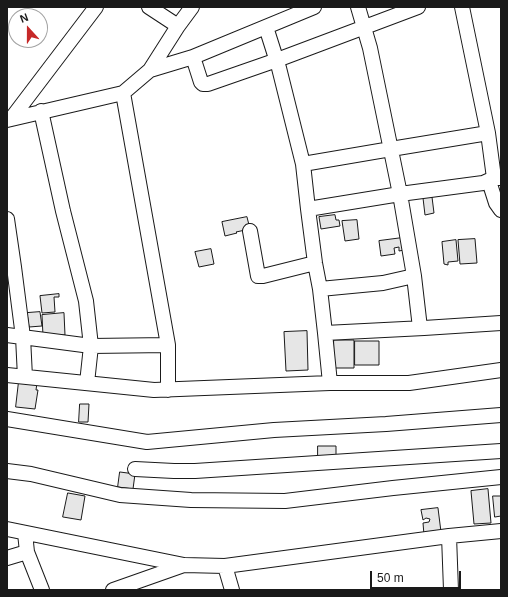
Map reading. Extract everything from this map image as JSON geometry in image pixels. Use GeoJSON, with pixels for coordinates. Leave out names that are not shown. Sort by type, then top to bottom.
{"type":"FeatureCollection","features":[{"type":"Feature","properties":{"kind":"street"},"geometry":{"type":"LineString","coordinates":[[9,120],[96,7]]}},
{"type":"Feature","properties":{"kind":"street"},"geometry":{"type":"LineString","coordinates":[[149,7],[178,26]]}},
{"type":"Feature","properties":{"kind":"street"},"geometry":{"type":"LineString","coordinates":[[9,120],[123,92],[150,70],[192,7]]}},
{"type":"Feature","properties":{"kind":"street"},"geometry":{"type":"LineString","coordinates":[[150,70],[193,57],[314,7]]}},
{"type":"Feature","properties":{"kind":"street"},"geometry":{"type":"LineString","coordinates":[[358,7],[370,48],[400,194],[414,276],[420,328]]}},
{"type":"Feature","properties":{"kind":"street"},"geometry":{"type":"LineString","coordinates":[[193,57],[201,82],[203,84],[208,84],[277,60],[418,7]]}},
{"type":"Feature","properties":{"kind":"street"},"geometry":{"type":"LineString","coordinates":[[462,7],[488,133],[495,179],[496,203],[501,210]]}},
{"type":"Feature","properties":{"kind":"street"},"geometry":{"type":"LineString","coordinates":[[266,27],[277,60],[303,164],[326,333],[330,383]]}},
{"type":"Feature","properties":{"kind":"street"},"geometry":{"type":"LineString","coordinates":[[123,92],[164,317],[168,345],[168,390]]}},
{"type":"Feature","properties":{"kind":"street"},"geometry":{"type":"LineString","coordinates":[[42,111],[63,211],[86,301],[91,346],[87,383]]}},
{"type":"Feature","properties":{"kind":"street"},"geometry":{"type":"LineString","coordinates":[[303,164],[488,133]]}},
{"type":"Feature","properties":{"kind":"street"},"geometry":{"type":"LineString","coordinates":[[308,209],[400,194],[483,184],[495,179]]}},
{"type":"Feature","properties":{"kind":"street"},"geometry":{"type":"LineString","coordinates":[[7,219],[23,337],[24,377]]}},
{"type":"Feature","properties":{"kind":"street"},"geometry":{"type":"LineString","coordinates":[[250,231],[258,276],[316,263]]}},
{"type":"Feature","properties":{"kind":"street"},"geometry":{"type":"LineString","coordinates":[[320,289],[383,283],[414,276]]}},
{"type":"Feature","properties":{"kind":"street"},"geometry":{"type":"LineString","coordinates":[[326,333],[501,323]]}},
{"type":"Feature","properties":{"kind":"street"},"geometry":{"type":"LineString","coordinates":[[7,335],[91,346],[168,345]]}},
{"type":"Feature","properties":{"kind":"street"},"geometry":{"type":"LineString","coordinates":[[7,375],[154,390],[168,390],[330,383],[409,383],[501,370]]}},
{"type":"Feature","properties":{"kind":"street"},"geometry":{"type":"LineString","coordinates":[[7,419],[147,442],[274,430],[386,424],[501,415]]}},
{"type":"Feature","properties":{"kind":"street"},"geometry":{"type":"LineString","coordinates":[[135,469],[195,471],[501,451]]}},
{"type":"Feature","properties":{"kind":"street"},"geometry":{"type":"LineString","coordinates":[[7,471],[31,474],[120,495],[191,500],[285,501],[501,477]]}},
{"type":"Feature","properties":{"kind":"street"},"geometry":{"type":"LineString","coordinates":[[7,529],[184,565],[225,566],[449,536],[501,531]]}},
{"type":"Feature","properties":{"kind":"street"},"geometry":{"type":"LineString","coordinates":[[25,533],[27,552],[42,590]]}},
{"type":"Feature","properties":{"kind":"street"},"geometry":{"type":"LineString","coordinates":[[449,536],[451,590]]}},
{"type":"Feature","properties":{"kind":"street"},"geometry":{"type":"LineString","coordinates":[[7,558],[27,552]]}},
{"type":"Feature","properties":{"kind":"street"},"geometry":{"type":"LineString","coordinates":[[113,590],[184,565]]}},
{"type":"Feature","properties":{"kind":"street"},"geometry":{"type":"LineString","coordinates":[[225,566],[232,590]]}},
{"type":"Feature","properties":{"kind":"building"},"geometry":{"type":"Polygon","coordinates":[[[432,197],[434,213],[425,215],[423,198],[432,197]]]}},
{"type":"Feature","properties":{"kind":"building"},"geometry":{"type":"Polygon","coordinates":[[[335,215],[336,220],[339,220],[340,226],[321,229],[319,217],[335,215]]]}},
{"type":"Feature","properties":{"kind":"building"},"geometry":{"type":"Polygon","coordinates":[[[247,217],[250,229],[225,236],[222,222],[247,217]]]}},
{"type":"Feature","properties":{"kind":"building"},"geometry":{"type":"Polygon","coordinates":[[[357,220],[359,239],[345,241],[342,221],[357,220]]]}},
{"type":"Feature","properties":{"kind":"building"},"geometry":{"type":"Polygon","coordinates":[[[402,238],[404,250],[399,251],[399,247],[394,248],[395,254],[381,256],[379,241],[402,238]]]}},
{"type":"Feature","properties":{"kind":"building"},"geometry":{"type":"Polygon","coordinates":[[[475,239],[477,263],[460,264],[458,240],[475,239]]]}},
{"type":"Feature","properties":{"kind":"building"},"geometry":{"type":"Polygon","coordinates":[[[456,240],[458,261],[448,262],[448,265],[444,264],[442,242],[456,240]]]}},
{"type":"Feature","properties":{"kind":"building"},"geometry":{"type":"Polygon","coordinates":[[[211,249],[214,264],[199,267],[195,252],[211,249]]]}},
{"type":"Feature","properties":{"kind":"building"},"geometry":{"type":"Polygon","coordinates":[[[59,294],[59,297],[54,297],[55,312],[42,313],[40,296],[59,294]]]}},
{"type":"Feature","properties":{"kind":"building"},"geometry":{"type":"Polygon","coordinates":[[[40,312],[42,326],[29,327],[27,313],[40,312]]]}},
{"type":"Feature","properties":{"kind":"building"},"geometry":{"type":"Polygon","coordinates":[[[64,313],[65,335],[43,336],[42,315],[64,313]]]}},
{"type":"Feature","properties":{"kind":"building"},"geometry":{"type":"Polygon","coordinates":[[[307,331],[308,370],[286,371],[284,332],[307,331]]]}},
{"type":"Feature","properties":{"kind":"building"},"geometry":{"type":"Polygon","coordinates":[[[334,340],[354,340],[354,368],[334,368],[334,340]]]}},
{"type":"Feature","properties":{"kind":"building"},"geometry":{"type":"Polygon","coordinates":[[[355,341],[379,341],[379,365],[355,365],[355,341]]]}},
{"type":"Feature","properties":{"kind":"building"},"geometry":{"type":"Polygon","coordinates":[[[19,381],[37,383],[36,390],[38,390],[35,409],[16,407],[19,381]]]}},
{"type":"Feature","properties":{"kind":"building"},"geometry":{"type":"Polygon","coordinates":[[[80,404],[89,404],[88,422],[79,422],[80,404]]]}},
{"type":"Feature","properties":{"kind":"building"},"geometry":{"type":"Polygon","coordinates":[[[318,446],[336,446],[336,457],[318,458],[318,446]]]}},
{"type":"Feature","properties":{"kind":"building"},"geometry":{"type":"Polygon","coordinates":[[[120,472],[135,474],[133,489],[118,487],[120,472]]]}},
{"type":"Feature","properties":{"kind":"building"},"geometry":{"type":"Polygon","coordinates":[[[488,489],[491,523],[474,524],[471,491],[488,489]]]}},
{"type":"Feature","properties":{"kind":"building"},"geometry":{"type":"Polygon","coordinates":[[[68,493],[85,496],[81,520],[63,517],[68,493]]]}},
{"type":"Feature","properties":{"kind":"building"},"geometry":{"type":"Polygon","coordinates":[[[493,496],[501,496],[501,516],[495,517],[493,496]]]}},
{"type":"Feature","properties":{"kind":"building"},"geometry":{"type":"Polygon","coordinates":[[[438,508],[441,532],[424,535],[423,523],[429,522],[430,519],[426,518],[423,520],[421,510],[438,508]]]}}]}
